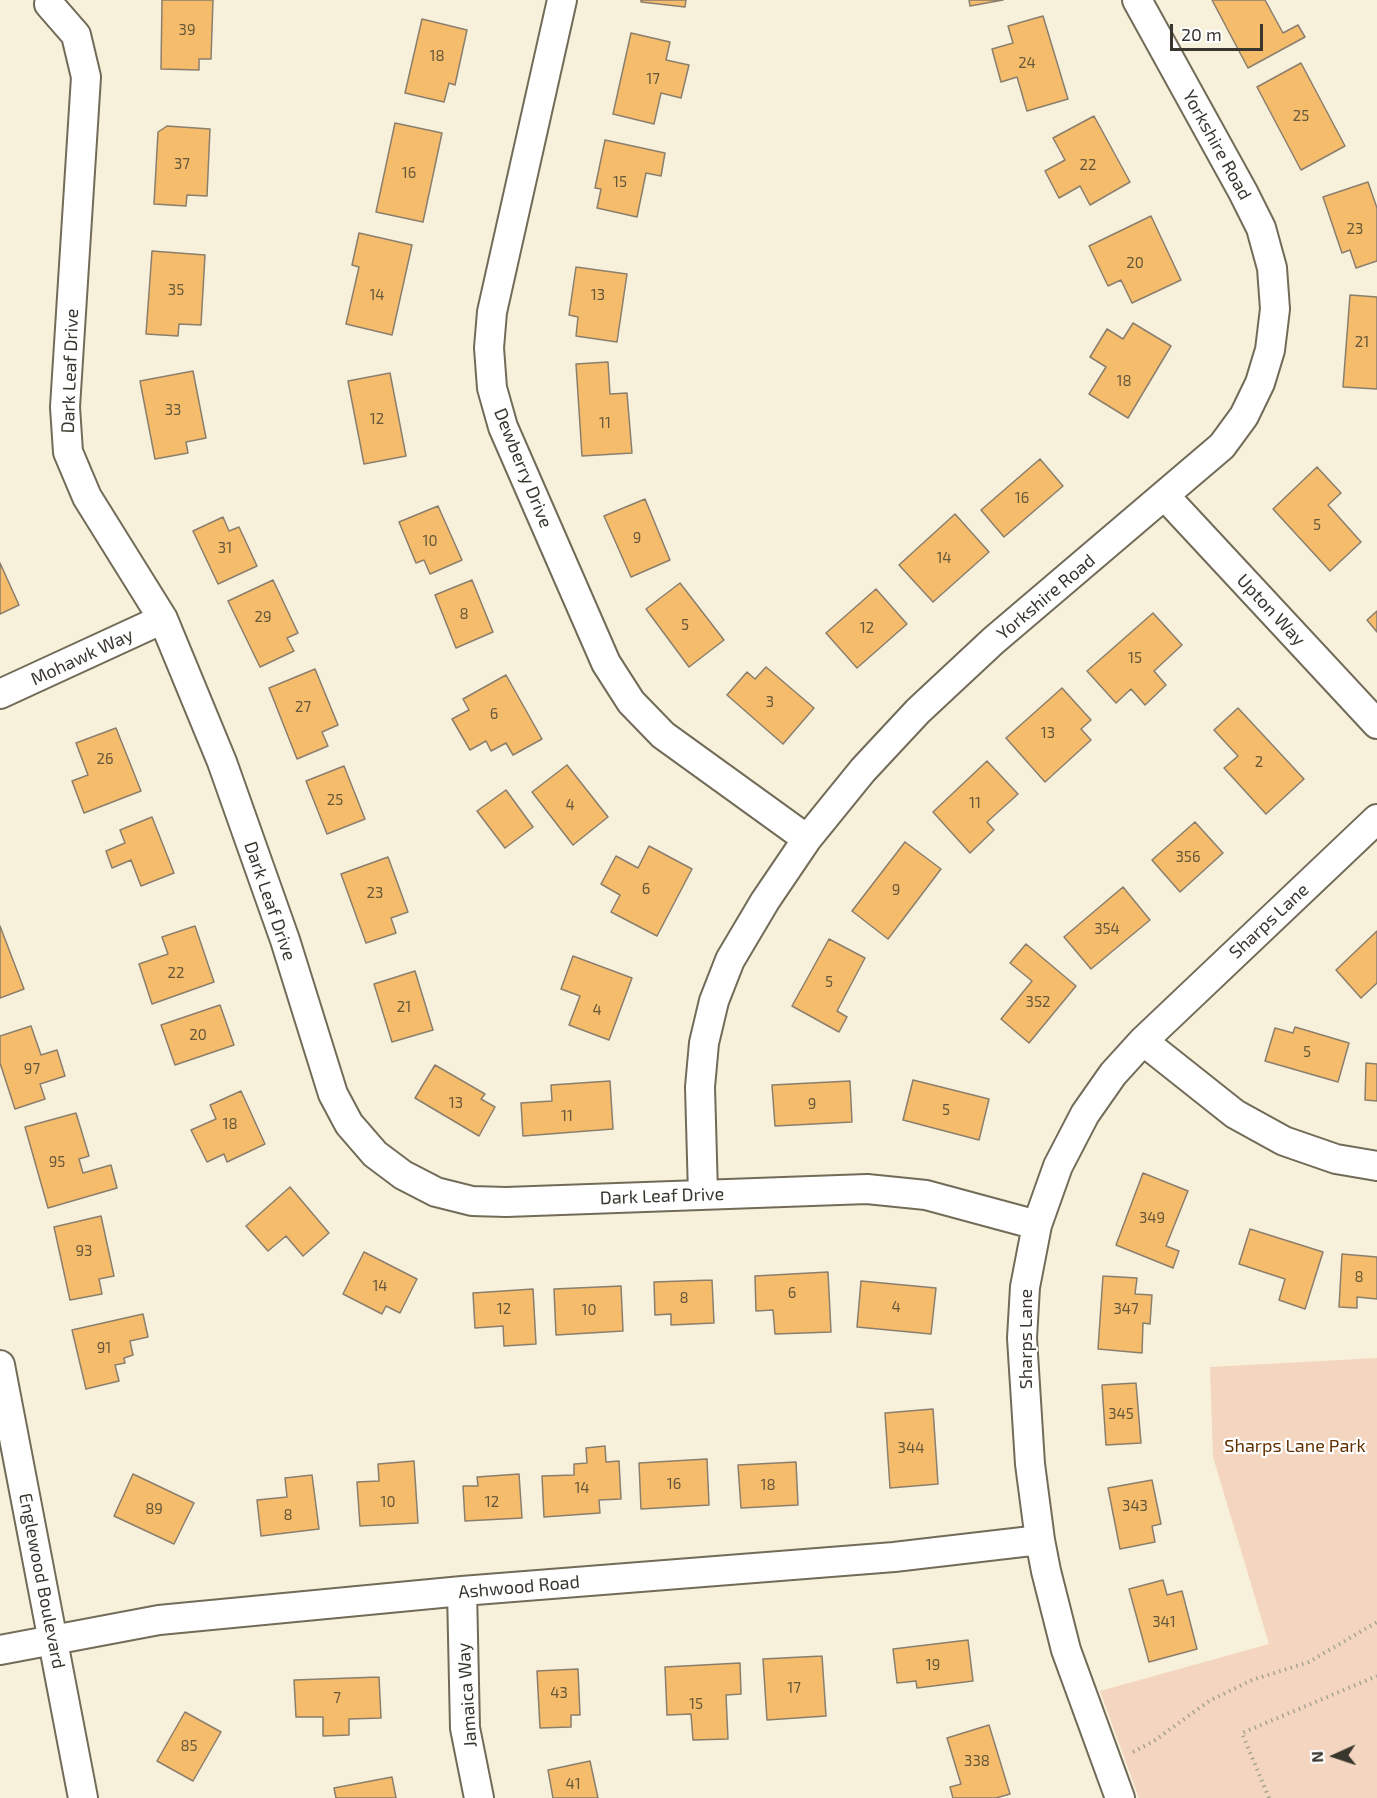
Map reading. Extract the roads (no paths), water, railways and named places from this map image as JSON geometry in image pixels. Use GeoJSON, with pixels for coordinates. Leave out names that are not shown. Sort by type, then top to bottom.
{"type":"FeatureCollection","features":[{"type":"Feature","properties":{"kind":"street","name":"Dewberry Drive"},"geometry":{"type":"LineString","coordinates":[[562,0],[492,312],[489,348],[492,388],[502,427],[606,663],[631,702],[663,735],[807,839]]}},
{"type":"Feature","properties":{"kind":"street","name":"Yorkshire Road"},"geometry":{"type":"LineString","coordinates":[[703,1194],[699,1087],[704,1043],[714,1001],[730,960],[765,901],[807,839],[863,770],[918,711],[993,641],[1222,446],[1244,416],[1260,382],[1270,350],[1275,309],[1272,268],[1261,228],[1137,0]]}},
{"type":"Feature","properties":{"kind":"street","name":"Dark Leaf Drive"},"geometry":{"type":"LineString","coordinates":[[49,4],[75,35],[86,77],[65,406],[68,452],[87,497],[163,619],[230,785],[285,940],[333,1094],[349,1124],[375,1154],[402,1175],[436,1192],[472,1201],[506,1202],[867,1189],[926,1195],[1037,1225]]}},
{"type":"Feature","properties":{"kind":"street","name":"Upton Way"},"geometry":{"type":"LineString","coordinates":[[1165,496],[1377,724]]}},
{"type":"Feature","properties":{"kind":"street","name":"Mohawk Way"},"geometry":{"type":"LineString","coordinates":[[0,694],[163,619]]}},
{"type":"Feature","properties":{"kind":"street","name":"Sharps Lane"},"geometry":{"type":"LineString","coordinates":[[1120,1798],[1066,1650],[1040,1540],[1030,1464],[1022,1338],[1025,1287],[1037,1225],[1058,1166],[1085,1114],[1113,1074],[1143,1041],[1377,819]]}},
{"type":"Feature","properties":{"kind":"street"},"geometry":{"type":"LineString","coordinates":[[1143,1041],[1235,1114],[1284,1141],[1336,1159],[1377,1167]]}},
{"type":"Feature","properties":{"kind":"street","name":"Englewood Boulevard"},"geometry":{"type":"LineString","coordinates":[[0,1365],[83,1798]]}},
{"type":"Feature","properties":{"kind":"street","name":"Ashwood Road"},"geometry":{"type":"LineString","coordinates":[[0,1650],[159,1620],[462,1591],[894,1557],[1040,1540]]}},
{"type":"Feature","properties":{"kind":"street","name":"Jamaica Way"},"geometry":{"type":"LineString","coordinates":[[462,1591],[465,1728],[479,1798]]}},
{"type":"Feature","properties":{"kind":"park label","name":"Sharps Lane Park"},"geometry":{"type":"Point","coordinates":[1295,1446]}}]}
